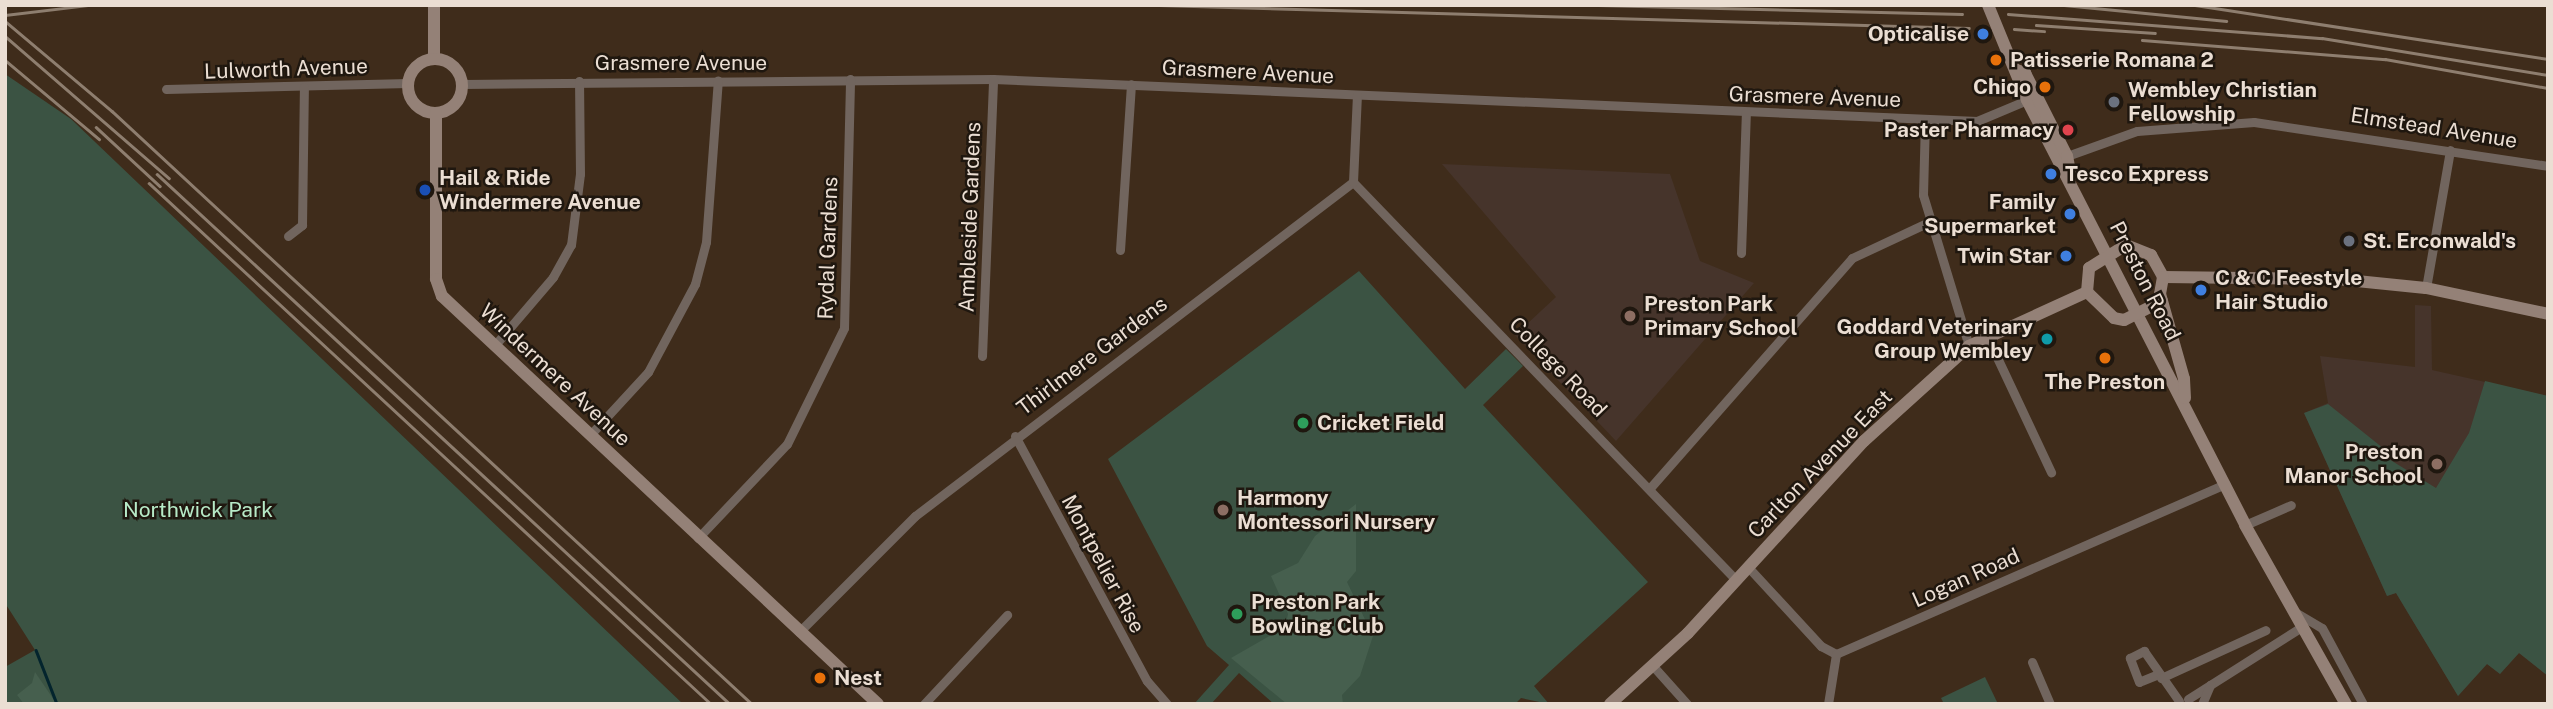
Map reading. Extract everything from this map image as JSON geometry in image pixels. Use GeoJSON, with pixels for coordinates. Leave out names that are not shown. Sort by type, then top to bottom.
{"type":"FeatureCollection","features":[{"type":"Feature","properties":{"kind":"street"},"geometry":{"type":"LineString","coordinates":[[434,5],[435,58]]}},
{"type":"Feature","properties":{"kind":"street","name":"Preston Road"},"geometry":{"type":"LineString","coordinates":[[1988,5],[2027,100],[2070,176],[2245,525],[2346,704]]}},
{"type":"Feature","properties":{"kind":"street"},"geometry":{"type":"LineString","coordinates":[[435,58],[453,64],[463,84],[457,102],[436,113],[418,107],[408,83],[414,67],[435,58]]}},
{"type":"Feature","properties":{"kind":"street","name":"Preston Road"},"geometry":{"type":"LineString","coordinates":[[2017,71],[2025,73],[2067,156],[2070,176]]}},
{"type":"Feature","properties":{"kind":"street","name":"Rydal Gardens"},"geometry":{"type":"LineString","coordinates":[[698,538],[787,444],[844,328],[850,79]]}},
{"type":"Feature","properties":{"kind":"street","name":"Grasmere Avenue"},"geometry":{"type":"LineString","coordinates":[[463,84],[993,79],[1982,121],[2027,100]]}},
{"type":"Feature","properties":{"kind":"street","name":"Ambleside Gardens"},"geometry":{"type":"LineString","coordinates":[[982,356],[993,79]]}},
{"type":"Feature","properties":{"kind":"street"},"geometry":{"type":"LineString","coordinates":[[590,435],[648,372],[695,284],[706,242],[718,80]]}},
{"type":"Feature","properties":{"kind":"street"},"geometry":{"type":"LineString","coordinates":[[495,345],[537,299],[571,246],[580,174],[579,81]]}},
{"type":"Feature","properties":{"kind":"street","name":"Lulworth Avenue"},"geometry":{"type":"LineString","coordinates":[[166,89],[408,83]]}},
{"type":"Feature","properties":{"kind":"street"},"geometry":{"type":"LineString","coordinates":[[1120,250],[1132,84]]}},
{"type":"Feature","properties":{"kind":"street"},"geometry":{"type":"LineString","coordinates":[[288,236],[302,225],[304,87]]}},
{"type":"Feature","properties":{"kind":"street"},"geometry":{"type":"LineString","coordinates":[[1353,182],[1357,94]]}},
{"type":"Feature","properties":{"kind":"street"},"geometry":{"type":"LineString","coordinates":[[1741,253],[1746,112]]}},
{"type":"Feature","properties":{"kind":"street","name":"Windermere Avenue"},"geometry":{"type":"LineString","coordinates":[[436,113],[436,279],[442,296],[878,704]]}},
{"type":"Feature","properties":{"kind":"street"},"geometry":{"type":"LineString","coordinates":[[1925,119],[1921,173],[1931,221],[1969,346]]}},
{"type":"Feature","properties":{"kind":"street","name":"Elmstead Avenue"},"geometry":{"type":"LineString","coordinates":[[2067,156],[2148,129],[2254,122],[2548,166]]}},
{"type":"Feature","properties":{"kind":"street"},"geometry":{"type":"LineString","coordinates":[[2426,288],[2451,150]]}},
{"type":"Feature","properties":{"kind":"street","name":"Thirlmere Gardens"},"geometry":{"type":"LineString","coordinates":[[799,632],[915,516],[1014,436],[1353,182]]}},
{"type":"Feature","properties":{"kind":"street","name":"College Road"},"geometry":{"type":"LineString","coordinates":[[1353,182],[1736,580]]}},
{"type":"Feature","properties":{"kind":"street"},"geometry":{"type":"LineString","coordinates":[[1650,488],[1852,258],[1931,221]]}},
{"type":"Feature","properties":{"kind":"street"},"geometry":{"type":"LineString","coordinates":[[2134,245],[2151,255],[2162,277],[2162,301],[2140,313],[2114,318],[2087,292],[2089,268],[2108,251],[2134,245]]}},
{"type":"Feature","properties":{"kind":"street"},"geometry":{"type":"LineString","coordinates":[[2162,277],[2255,274],[2426,288],[2548,314]]}},
{"type":"Feature","properties":{"kind":"street","name":"Carlton Avenue East"},"geometry":{"type":"LineString","coordinates":[[1610,704],[1653,666],[1864,441],[1969,346],[1986,334],[2087,292]]}},
{"type":"Feature","properties":{"kind":"street","name":"Preston Road"},"geometry":{"type":"LineString","coordinates":[[2162,301],[2185,404]]}},
{"type":"Feature","properties":{"kind":"street"},"geometry":{"type":"LineString","coordinates":[[1986,334],[2051,472]]}},
{"type":"Feature","properties":{"kind":"street","name":"Montpelier Rise"},"geometry":{"type":"LineString","coordinates":[[1014,436],[1147,681],[1167,704]]}},
{"type":"Feature","properties":{"kind":"street","name":"Logan Road"},"geometry":{"type":"LineString","coordinates":[[1836,654],[2225,484]]}},
{"type":"Feature","properties":{"kind":"street"},"geometry":{"type":"LineString","coordinates":[[2245,525],[2291,505]]}},
{"type":"Feature","properties":{"kind":"street"},"geometry":{"type":"LineString","coordinates":[[1748,567],[1821,646],[1836,654],[1828,704]]}},
{"type":"Feature","properties":{"kind":"street","name":"Preston Road"},"geometry":{"type":"LineString","coordinates":[[2294,611],[2322,628],[2363,704]]}},
{"type":"Feature","properties":{"kind":"street"},"geometry":{"type":"LineString","coordinates":[[924,704],[1007,615]]}},
{"type":"Feature","properties":{"kind":"street"},"geometry":{"type":"LineString","coordinates":[[2181,701],[2303,626]]}},
{"type":"Feature","properties":{"kind":"street"},"geometry":{"type":"LineString","coordinates":[[2210,685],[2200,704],[2181,701],[2158,677],[2266,630]]}},
{"type":"Feature","properties":{"kind":"street"},"geometry":{"type":"LineString","coordinates":[[2032,662],[2050,704]]}},
{"type":"Feature","properties":{"kind":"street"},"geometry":{"type":"LineString","coordinates":[[1653,666],[1687,704]]}},
{"type":"Feature","properties":{"kind":"shaded area","name":"Preston Park Primary School"},"geometry":{"type":"Polygon","coordinates":[[[1442,164],[1670,174],[1700,261],[1754,283],[1616,441],[1515,335],[1556,297],[1442,164]]]}},
{"type":"Feature","properties":{"kind":"shaded area","name":"Preston Manor School"},"geometry":{"type":"Polygon","coordinates":[[[2415,305],[2431,306],[2432,370],[2548,396],[2548,676],[2519,653],[2500,674],[2487,664],[2458,696],[2396,593],[2387,596],[2304,413],[2328,403],[2320,356],[2415,367],[2415,305]]]}},
{"type":"Feature","properties":{"kind":"green space","name":"Northwick Park"},"geometry":{"type":"Polygon","coordinates":[[[5,74],[71,119],[683,704],[5,704],[5,667],[35,650],[5,603],[5,74]]]}},
{"type":"Feature","properties":{"kind":"green space"},"geometry":{"type":"Polygon","coordinates":[[[1359,271],[1465,389],[1506,349],[1523,366],[1483,405],[1648,582],[1534,686],[1549,704],[1521,698],[1515,704],[1274,704],[1239,673],[1211,704],[1194,704],[1229,665],[1207,646],[1108,459],[1359,271]]]}},
{"type":"Feature","properties":{"kind":"green space","name":"Preston Manor School"},"geometry":{"type":"Polygon","coordinates":[[[2485,381],[2548,396],[2548,676],[2519,653],[2500,674],[2487,664],[2458,696],[2396,593],[2387,596],[2304,413],[2328,404],[2383,448],[2379,453],[2436,488],[2469,433],[2485,381]]]}},
{"type":"Feature","properties":{"kind":"green space"},"geometry":{"type":"Polygon","coordinates":[[[1356,504],[1356,571],[1347,582],[1373,636],[1360,676],[1342,695],[1343,704],[1287,704],[1231,658],[1285,627],[1288,614],[1271,576],[1298,563],[1315,536],[1356,504]]]}},
{"type":"Feature","properties":{"kind":"green space"},"geometry":{"type":"Polygon","coordinates":[[[35,672],[57,704],[24,704],[17,695],[32,683],[35,672]]]}},
{"type":"Feature","properties":{"kind":"green space"},"geometry":{"type":"Polygon","coordinates":[[[1985,677],[1998,704],[1944,704],[1941,698],[1985,677]]]}},
{"type":"Feature","properties":{"kind":"waterway"},"geometry":{"type":"LineString","coordinates":[[36,650],[57,704]]}},
{"type":"Feature","properties":{"kind":"railway"},"geometry":{"type":"LineString","coordinates":[[5,15],[89,5]]}},
{"type":"Feature","properties":{"kind":"railway"},"geometry":{"type":"LineString","coordinates":[[1159,5],[1969,28]]}},
{"type":"Feature","properties":{"kind":"railway"},"geometry":{"type":"LineString","coordinates":[[1598,5],[1962,14]]}},
{"type":"Feature","properties":{"kind":"railway"},"geometry":{"type":"LineString","coordinates":[[2064,5],[2226,21]]}},
{"type":"Feature","properties":{"kind":"railway"},"geometry":{"type":"LineString","coordinates":[[2195,5],[2548,59]]}},
{"type":"Feature","properties":{"kind":"railway"},"geometry":{"type":"LineString","coordinates":[[2008,14],[2322,38],[2548,75]]}},
{"type":"Feature","properties":{"kind":"railway"},"geometry":{"type":"LineString","coordinates":[[5,21],[112,111],[752,704]]}},
{"type":"Feature","properties":{"kind":"railway"},"geometry":{"type":"LineString","coordinates":[[2036,25],[2155,33]]}},
{"type":"Feature","properties":{"kind":"railway"},"geometry":{"type":"LineString","coordinates":[[2014,29],[2044,31]]}},
{"type":"Feature","properties":{"kind":"railway"},"geometry":{"type":"LineString","coordinates":[[5,36],[169,178]]}},
{"type":"Feature","properties":{"kind":"railway"},"geometry":{"type":"LineString","coordinates":[[2142,40],[2385,59],[2548,88]]}},
{"type":"Feature","properties":{"kind":"railway"},"geometry":{"type":"LineString","coordinates":[[5,60],[99,139]]}},
{"type":"Feature","properties":{"kind":"railway"},"geometry":{"type":"LineString","coordinates":[[96,127],[160,186]]}},
{"type":"Feature","properties":{"kind":"railway"},"geometry":{"type":"LineString","coordinates":[[157,174],[730,704]]}},
{"type":"Feature","properties":{"kind":"railway"},"geometry":{"type":"LineString","coordinates":[[149,183],[711,704]]}},
{"type":"Feature","properties":{"kind":"place","name":"Opticalise"},"geometry":{"type":"Point","coordinates":[1983,34]}},
{"type":"Feature","properties":{"kind":"place","name":"Patisserie Romana 2"},"geometry":{"type":"Point","coordinates":[1996,60]}},
{"type":"Feature","properties":{"kind":"place","name":"Chiqo"},"geometry":{"type":"Point","coordinates":[2045,87]}},
{"type":"Feature","properties":{"kind":"place","name":"Wembley Christian Fellowship"},"geometry":{"type":"Point","coordinates":[2114,102]}},
{"type":"Feature","properties":{"kind":"place","name":"Paster Pharmacy"},"geometry":{"type":"Point","coordinates":[2068,130]}},
{"type":"Feature","properties":{"kind":"place","name":"Tesco Express"},"geometry":{"type":"Point","coordinates":[2051,174]}},
{"type":"Feature","properties":{"kind":"place","name":"Hail & Ride Windermere Avenue"},"geometry":{"type":"Point","coordinates":[425,190]}},
{"type":"Feature","properties":{"kind":"place","name":"Family Supermarket"},"geometry":{"type":"Point","coordinates":[2070,214]}},
{"type":"Feature","properties":{"kind":"place","name":"St. Erconwald's"},"geometry":{"type":"Point","coordinates":[2349,241]}},
{"type":"Feature","properties":{"kind":"place","name":"Twin Star"},"geometry":{"type":"Point","coordinates":[2066,256]}},
{"type":"Feature","properties":{"kind":"place","name":"C & C Feestyle Hair Studio"},"geometry":{"type":"Point","coordinates":[2201,290]}},
{"type":"Feature","properties":{"kind":"place","name":"Preston Park Primary School"},"geometry":{"type":"Point","coordinates":[1630,316]}},
{"type":"Feature","properties":{"kind":"place","name":"Goddard Veterinary Group Wembley"},"geometry":{"type":"Point","coordinates":[2047,339]}},
{"type":"Feature","properties":{"kind":"place","name":"The Preston"},"geometry":{"type":"Point","coordinates":[2105,358]}},
{"type":"Feature","properties":{"kind":"place","name":"Cricket Field"},"geometry":{"type":"Point","coordinates":[1303,423]}},
{"type":"Feature","properties":{"kind":"place","name":"Preston Manor School"},"geometry":{"type":"Point","coordinates":[2437,464]}},
{"type":"Feature","properties":{"kind":"place","name":"Harmony Montessori Nursery"},"geometry":{"type":"Point","coordinates":[1223,510]}},
{"type":"Feature","properties":{"kind":"place","name":"Preston Park Bowling Club"},"geometry":{"type":"Point","coordinates":[1237,614]}},
{"type":"Feature","properties":{"kind":"place","name":"Nest"},"geometry":{"type":"Point","coordinates":[820,678]}}]}
